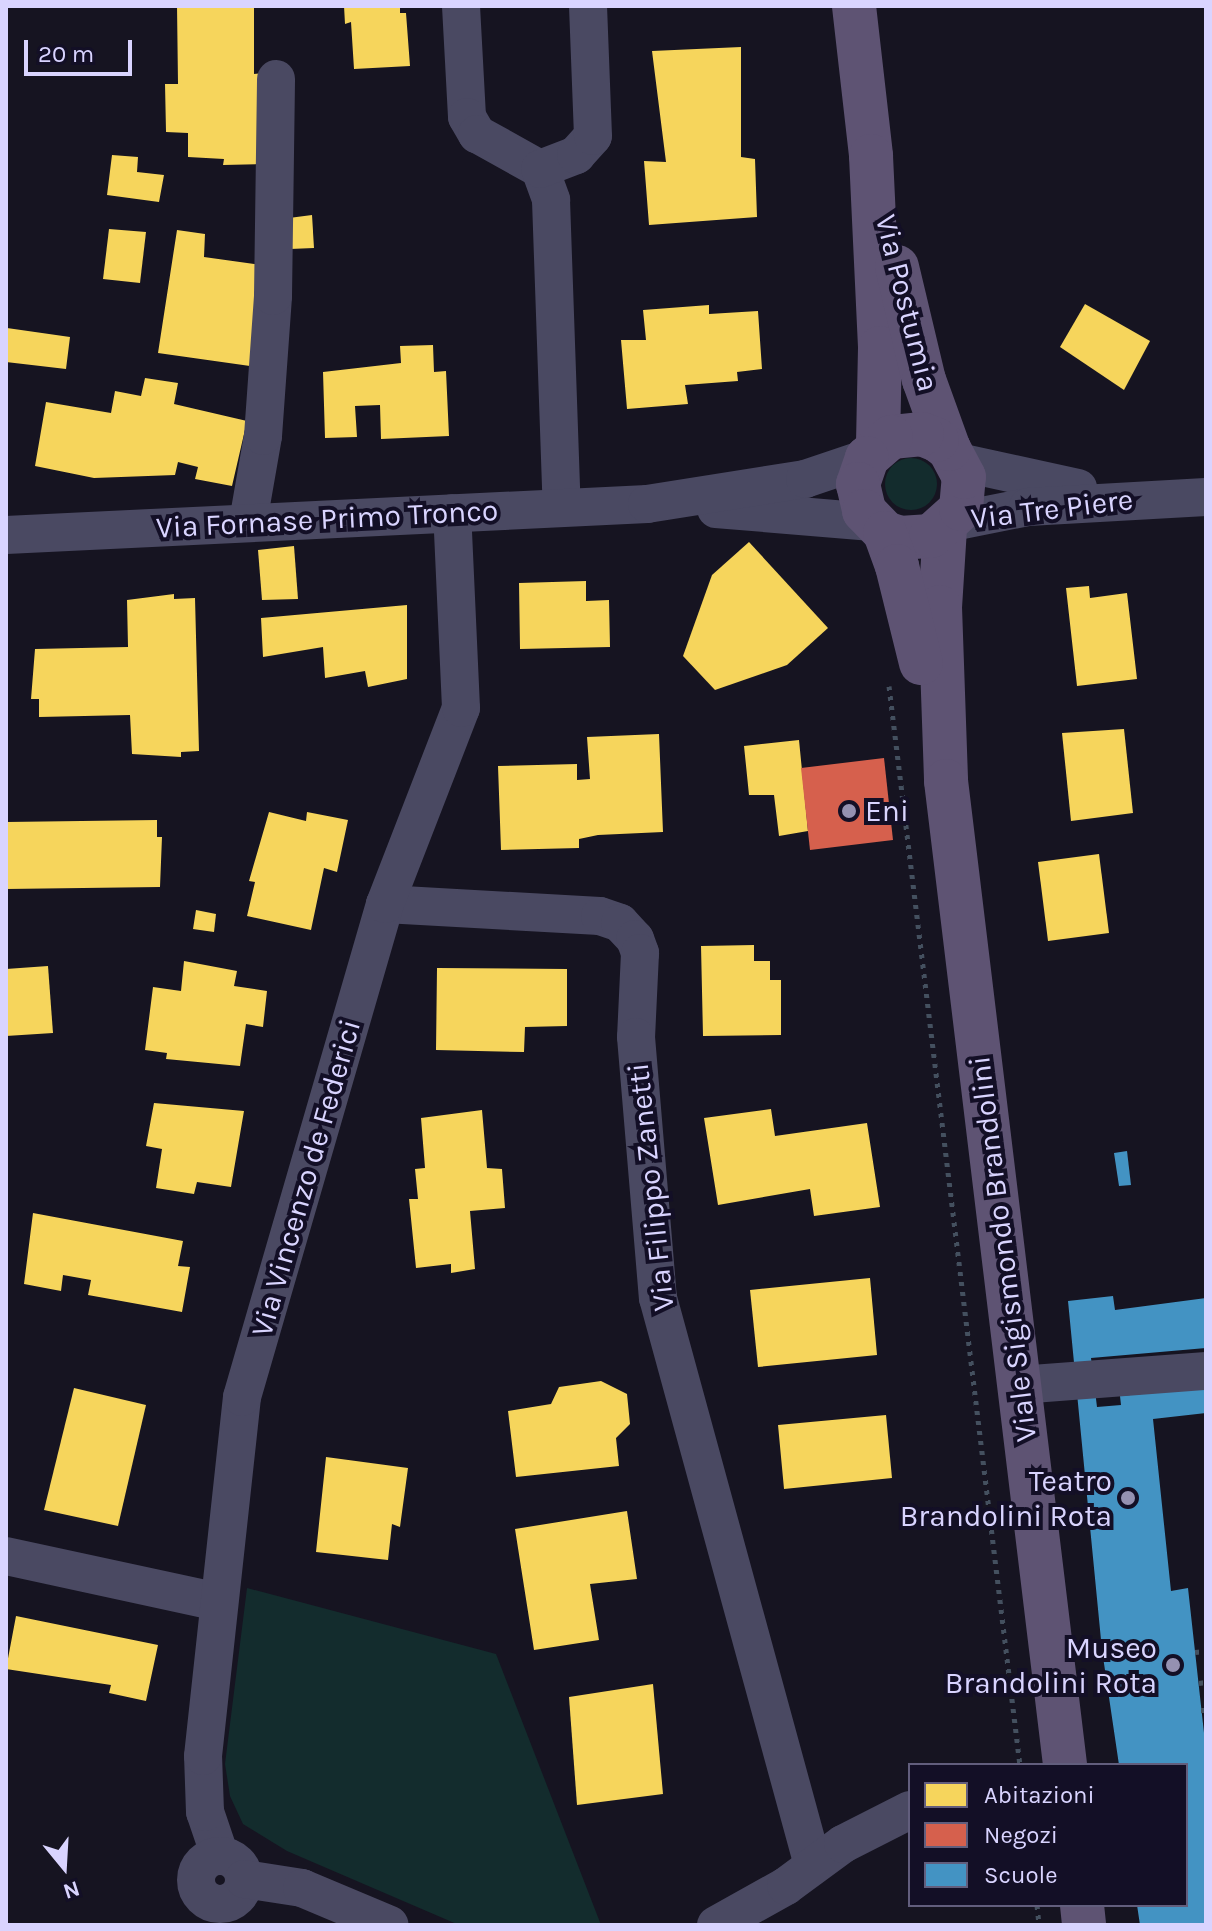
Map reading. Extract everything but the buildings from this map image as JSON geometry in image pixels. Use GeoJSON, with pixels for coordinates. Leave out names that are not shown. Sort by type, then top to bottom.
{"type":"FeatureCollection","features":[{"type":"Feature","properties":{"kind":"main road","name":"Via Postumia"},"geometry":{"type":"LineString","coordinates":[[854,6],[871,156],[880,348],[872,452]]}},
{"type":"Feature","properties":{"kind":"main road","name":"Via Postumia"},"geometry":{"type":"LineString","coordinates":[[871,156],[922,372],[954,456]]}},
{"type":"Feature","properties":{"kind":"main road"},"geometry":{"type":"LineString","coordinates":[[872,452],[891,437],[922,434],[954,456]]}},
{"type":"Feature","properties":{"kind":"main road","name":"Viale Sigismondo Brandolini"},"geometry":{"type":"LineString","coordinates":[[872,452],[859,498],[878,528],[910,610],[946,781]]}},
{"type":"Feature","properties":{"kind":"main road","name":"Viale Sigismondo Brandolini"},"geometry":{"type":"LineString","coordinates":[[954,456],[965,493],[948,525],[940,607],[946,781],[1065,1763]]}},
{"type":"Feature","properties":{"kind":"main road"},"geometry":{"type":"LineString","coordinates":[[878,528],[915,540],[948,525]]}},
{"type":"Feature","properties":{"kind":"street"},"geometry":{"type":"LineString","coordinates":[[461,6],[467,117],[477,134],[540,169],[551,200],[562,508]]}},
{"type":"Feature","properties":{"kind":"street"},"geometry":{"type":"LineString","coordinates":[[540,169],[576,155],[593,136],[588,6]]}},
{"type":"Feature","properties":{"kind":"street"},"geometry":{"type":"LineString","coordinates":[[248,522],[263,436],[273,296],[276,79]]}},
{"type":"Feature","properties":{"kind":"street","name":"Via Fornase Primo Tronco"},"geometry":{"type":"LineString","coordinates":[[6,535],[647,504],[805,479],[872,452]]}},
{"type":"Feature","properties":{"kind":"street","name":"Via Tre Piere"},"geometry":{"type":"LineString","coordinates":[[954,456],[1033,482],[1153,497]]}},
{"type":"Feature","properties":{"kind":"street","name":"Via Tre Piere"},"geometry":{"type":"LineString","coordinates":[[948,525],[1028,507],[1153,497],[1206,497]]}},
{"type":"Feature","properties":{"kind":"street","name":"Via Fornase Primo Tronco"},"geometry":{"type":"LineString","coordinates":[[647,504],[878,528]]}},
{"type":"Feature","properties":{"kind":"street","name":"Via Vincenzo de Federici"},"geometry":{"type":"LineString","coordinates":[[232,1867],[205,1812],[203,1756],[242,1397],[385,904],[461,708],[452,513]]}},
{"type":"Feature","properties":{"kind":"street","name":"Via Filippo Zanetti"},"geometry":{"type":"LineString","coordinates":[[385,904],[600,916],[620,923],[635,939],[640,953],[636,1037],[658,1298],[813,1865]]}},
{"type":"Feature","properties":{"kind":"street"},"geometry":{"type":"LineString","coordinates":[[1019,1385],[1206,1371]]}},
{"type":"Feature","properties":{"kind":"street"},"geometry":{"type":"LineString","coordinates":[[6,1556],[219,1602]]}},
{"type":"Feature","properties":{"kind":"street"},"geometry":{"type":"LineString","coordinates":[[731,1922],[813,1865],[908,1811]]}},
{"type":"Feature","properties":{"kind":"street"},"geometry":{"type":"LineString","coordinates":[[207,1914],[196,1876],[204,1861],[302,1888],[390,1925]]}},
{"type":"Feature","properties":{"kind":"path"},"geometry":{"type":"LineString","coordinates":[[888,676],[1020,1763]]}},
{"type":"Feature","properties":{"kind":"path"},"geometry":{"type":"LineString","coordinates":[[1195,1652],[1206,1651]]}},
{"type":"Feature","properties":{"kind":"green space"},"geometry":{"type":"Polygon","coordinates":[[[911,458],[930,465],[937,484],[930,503],[911,510],[892,503],[885,484],[892,465],[911,458]]]}},
{"type":"Feature","properties":{"kind":"green space"},"geometry":{"type":"Polygon","coordinates":[[[247,1588],[496,1654],[601,1925],[459,1925],[287,1851],[243,1824],[230,1796],[225,1764],[247,1588]]]}},
{"type":"Feature","properties":{"kind":"place","name":"Eni"},"geometry":{"type":"Point","coordinates":[849,811]}},
{"type":"Feature","properties":{"kind":"place","name":"Teatro Brandolini Rota"},"geometry":{"type":"Point","coordinates":[1128,1498]}},
{"type":"Feature","properties":{"kind":"place","name":"Museo Brandolini Rota"},"geometry":{"type":"Point","coordinates":[1173,1665]}}]}
